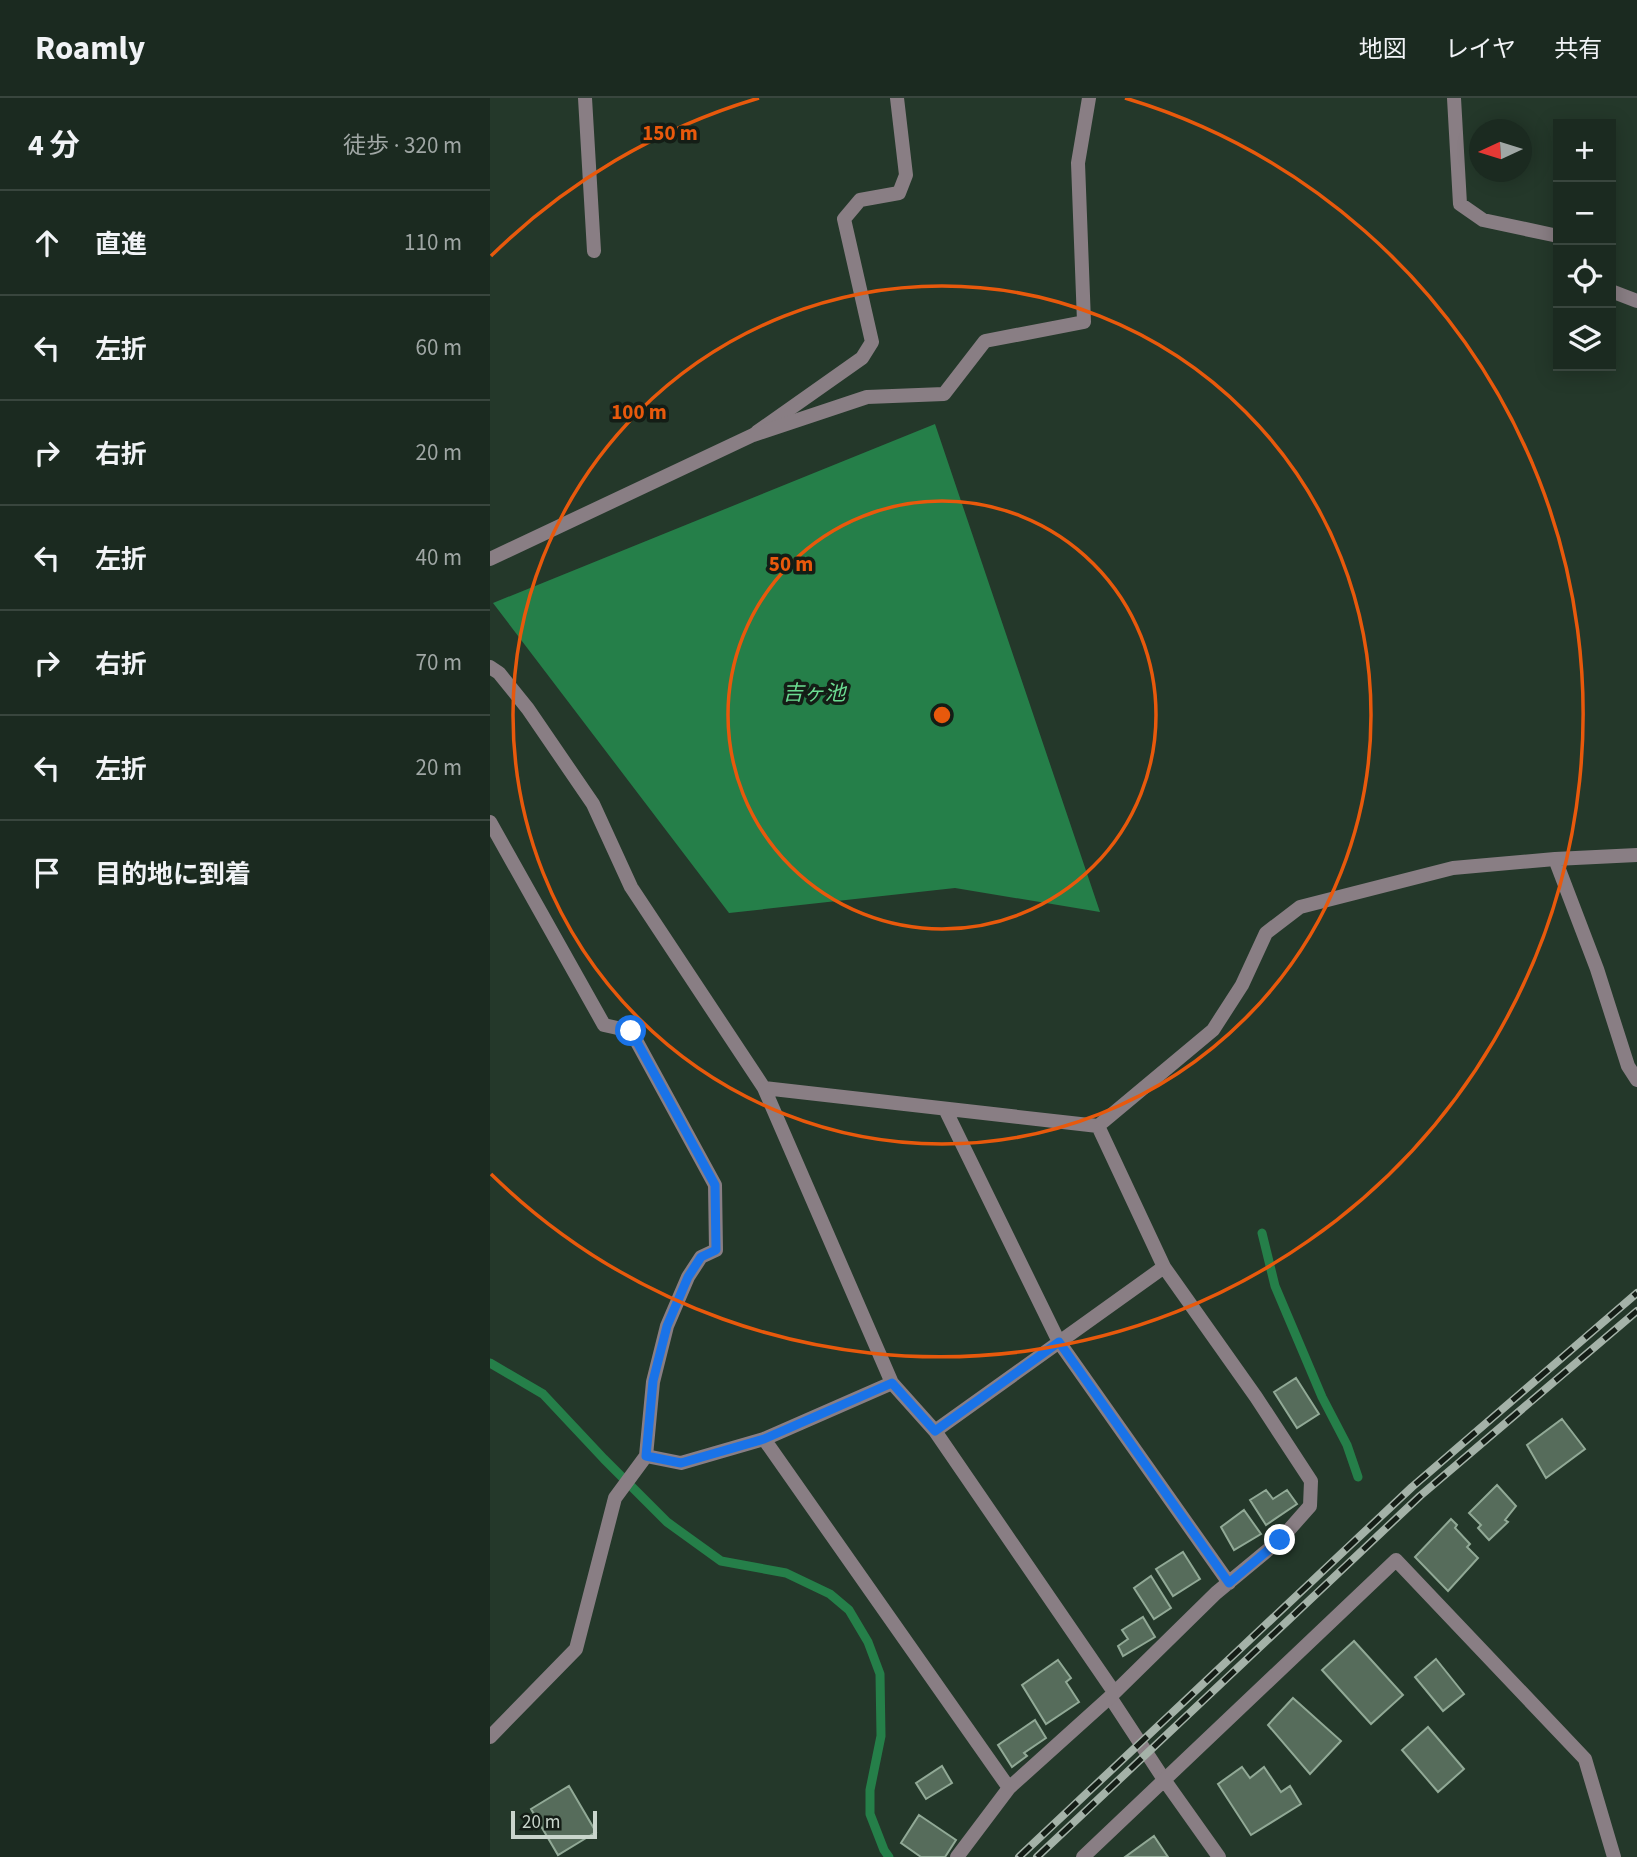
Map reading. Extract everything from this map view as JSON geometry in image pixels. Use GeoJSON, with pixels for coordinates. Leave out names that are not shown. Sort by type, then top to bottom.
{"type":"FeatureCollection","features":[{"type":"Feature","properties":{"kind":"street"},"geometry":{"type":"LineString","coordinates":[[585,98],[593,251]]}},
{"type":"Feature","properties":{"kind":"street"},"geometry":{"type":"LineString","coordinates":[[753,435],[862,358],[872,342],[844,219],[860,200],[899,193],[906,175],[897,98]]}},
{"type":"Feature","properties":{"kind":"street"},"geometry":{"type":"LineString","coordinates":[[490,559],[753,435],[867,397],[944,394],[985,341],[1084,322],[1078,163],[1089,98]]}},
{"type":"Feature","properties":{"kind":"street"},"geometry":{"type":"LineString","coordinates":[[1454,98],[1460,204],[1483,220],[1553,235]]}},
{"type":"Feature","properties":{"kind":"street"},"geometry":{"type":"LineString","coordinates":[[1616,293],[1637,301]]}},
{"type":"Feature","properties":{"kind":"street"},"geometry":{"type":"LineString","coordinates":[[490,667],[499,673],[528,709],[593,804],[631,887],[764,1088],[892,1383],[935,1431],[1112,1695],[1165,1781],[1219,1857]]}},
{"type":"Feature","properties":{"kind":"street"},"geometry":{"type":"LineString","coordinates":[[490,822],[604,1025],[631,1031],[715,1185],[716,1250],[701,1257],[688,1277],[667,1326],[653,1381],[646,1456],[615,1498],[576,1649],[490,1737]]}},
{"type":"Feature","properties":{"kind":"street"},"geometry":{"type":"LineString","coordinates":[[764,1088],[1098,1126],[1213,1030],[1242,985],[1266,933],[1300,907],[1454,868],[1637,855]]}},
{"type":"Feature","properties":{"kind":"street"},"geometry":{"type":"LineString","coordinates":[[1555,859],[1597,969],[1628,1066],[1637,1080]]}},
{"type":"Feature","properties":{"kind":"street"},"geometry":{"type":"LineString","coordinates":[[945,1109],[1059,1342],[1229,1583]]}},
{"type":"Feature","properties":{"kind":"street"},"geometry":{"type":"LineString","coordinates":[[957,1857],[1009,1788],[1112,1695],[1229,1583],[1280,1540],[1310,1506],[1311,1481],[1164,1267],[1098,1126]]}},
{"type":"Feature","properties":{"kind":"street"},"geometry":{"type":"LineString","coordinates":[[935,1431],[1164,1267]]}},
{"type":"Feature","properties":{"kind":"street"},"geometry":{"type":"LineString","coordinates":[[646,1456],[681,1463],[764,1439],[892,1383]]}},
{"type":"Feature","properties":{"kind":"street"},"geometry":{"type":"LineString","coordinates":[[764,1439],[1009,1788]]}},
{"type":"Feature","properties":{"kind":"street"},"geometry":{"type":"LineString","coordinates":[[1083,1857],[1396,1560],[1585,1759],[1614,1857]]}},
{"type":"Feature","properties":{"kind":"water","name":"吉ヶ池"},"geometry":{"type":"Polygon","coordinates":[[[935,424],[1100,912],[955,888],[729,913],[493,603],[935,424]]]}},
{"type":"Feature","properties":{"kind":"building"},"geometry":{"type":"Polygon","coordinates":[[[1296,1378],[1319,1414],[1297,1428],[1274,1392],[1296,1378]]]}},
{"type":"Feature","properties":{"kind":"building"},"geometry":{"type":"Polygon","coordinates":[[[1562,1419],[1585,1449],[1546,1478],[1527,1445],[1562,1419]]]}},
{"type":"Feature","properties":{"kind":"building"},"geometry":{"type":"Polygon","coordinates":[[[1497,1485],[1516,1506],[1505,1520],[1508,1522],[1489,1540],[1478,1528],[1481,1525],[1469,1513],[1497,1485]]]}},
{"type":"Feature","properties":{"kind":"building"},"geometry":{"type":"Polygon","coordinates":[[[1266,1490],[1273,1499],[1287,1490],[1297,1504],[1266,1525],[1250,1500],[1266,1490]]]}},
{"type":"Feature","properties":{"kind":"building"},"geometry":{"type":"Polygon","coordinates":[[[1244,1510],[1261,1534],[1234,1550],[1221,1527],[1244,1510]]]}},
{"type":"Feature","properties":{"kind":"building"},"geometry":{"type":"Polygon","coordinates":[[[1451,1519],[1457,1525],[1455,1528],[1470,1544],[1467,1547],[1478,1558],[1448,1591],[1415,1557],[1451,1519]]]}},
{"type":"Feature","properties":{"kind":"building"},"geometry":{"type":"Polygon","coordinates":[[[1183,1552],[1200,1579],[1173,1596],[1156,1569],[1183,1552]]]}},
{"type":"Feature","properties":{"kind":"building"},"geometry":{"type":"Polygon","coordinates":[[[1151,1576],[1171,1608],[1154,1619],[1134,1588],[1151,1576]]]}},
{"type":"Feature","properties":{"kind":"building"},"geometry":{"type":"Polygon","coordinates":[[[1143,1617],[1155,1637],[1123,1656],[1118,1646],[1128,1639],[1122,1630],[1143,1617]]]}},
{"type":"Feature","properties":{"kind":"building"},"geometry":{"type":"Polygon","coordinates":[[[1354,1641],[1403,1695],[1371,1724],[1322,1670],[1354,1641]]]}},
{"type":"Feature","properties":{"kind":"building"},"geometry":{"type":"Polygon","coordinates":[[[1436,1659],[1464,1694],[1443,1711],[1415,1677],[1436,1659]]]}},
{"type":"Feature","properties":{"kind":"building"},"geometry":{"type":"Polygon","coordinates":[[[1058,1660],[1071,1678],[1066,1682],[1079,1702],[1046,1724],[1022,1685],[1058,1660]]]}},
{"type":"Feature","properties":{"kind":"building"},"geometry":{"type":"Polygon","coordinates":[[[1293,1698],[1341,1741],[1310,1774],[1268,1725],[1293,1698]]]}},
{"type":"Feature","properties":{"kind":"building"},"geometry":{"type":"Polygon","coordinates":[[[1035,1720],[1046,1738],[1024,1753],[1027,1756],[1012,1767],[998,1745],[1035,1720]]]}},
{"type":"Feature","properties":{"kind":"building"},"geometry":{"type":"Polygon","coordinates":[[[1428,1727],[1464,1769],[1438,1792],[1402,1750],[1428,1727]]]}},
{"type":"Feature","properties":{"kind":"building"},"geometry":{"type":"Polygon","coordinates":[[[942,1766],[952,1783],[926,1799],[916,1783],[942,1766]]]}},
{"type":"Feature","properties":{"kind":"building"},"geometry":{"type":"Polygon","coordinates":[[[1242,1767],[1250,1778],[1264,1767],[1281,1792],[1290,1786],[1301,1804],[1251,1835],[1218,1784],[1242,1767]]]}},
{"type":"Feature","properties":{"kind":"building"},"geometry":{"type":"Polygon","coordinates":[[[569,1786],[596,1832],[558,1855],[531,1809],[569,1786]]]}},
{"type":"Feature","properties":{"kind":"building"},"geometry":{"type":"Polygon","coordinates":[[[919,1815],[956,1840],[945,1857],[921,1857],[901,1843],[919,1815]]]}},
{"type":"Feature","properties":{"kind":"building"},"geometry":{"type":"Polygon","coordinates":[[[1154,1836],[1168,1857],[1125,1857],[1154,1836]]]}},
{"type":"Feature","properties":{"kind":"waterway"},"geometry":{"type":"LineString","coordinates":[[1262,1233],[1275,1286],[1322,1397],[1347,1445],[1358,1477]]}},
{"type":"Feature","properties":{"kind":"waterway"},"geometry":{"type":"LineString","coordinates":[[490,1363],[543,1394],[667,1522],[721,1561],[786,1573],[830,1594],[849,1610],[868,1642],[880,1674],[881,1736],[870,1790],[870,1814],[889,1857]]}},
{"type":"Feature","properties":{"kind":"railway"},"geometry":{"type":"LineString","coordinates":[[1019,1857],[1412,1487],[1637,1293]]}},
{"type":"Feature","properties":{"kind":"railway"},"geometry":{"type":"LineString","coordinates":[[1037,1857],[1420,1496],[1637,1311]]}},
{"type":"Feature","properties":{"kind":"route"},"geometry":{"type":"LineString","coordinates":[[631,1031],[715,1185],[716,1250],[701,1257],[688,1277],[667,1326],[653,1381],[646,1456],[681,1463],[764,1439],[892,1383],[935,1431],[1059,1342],[1229,1583],[1280,1540]]}}]}
